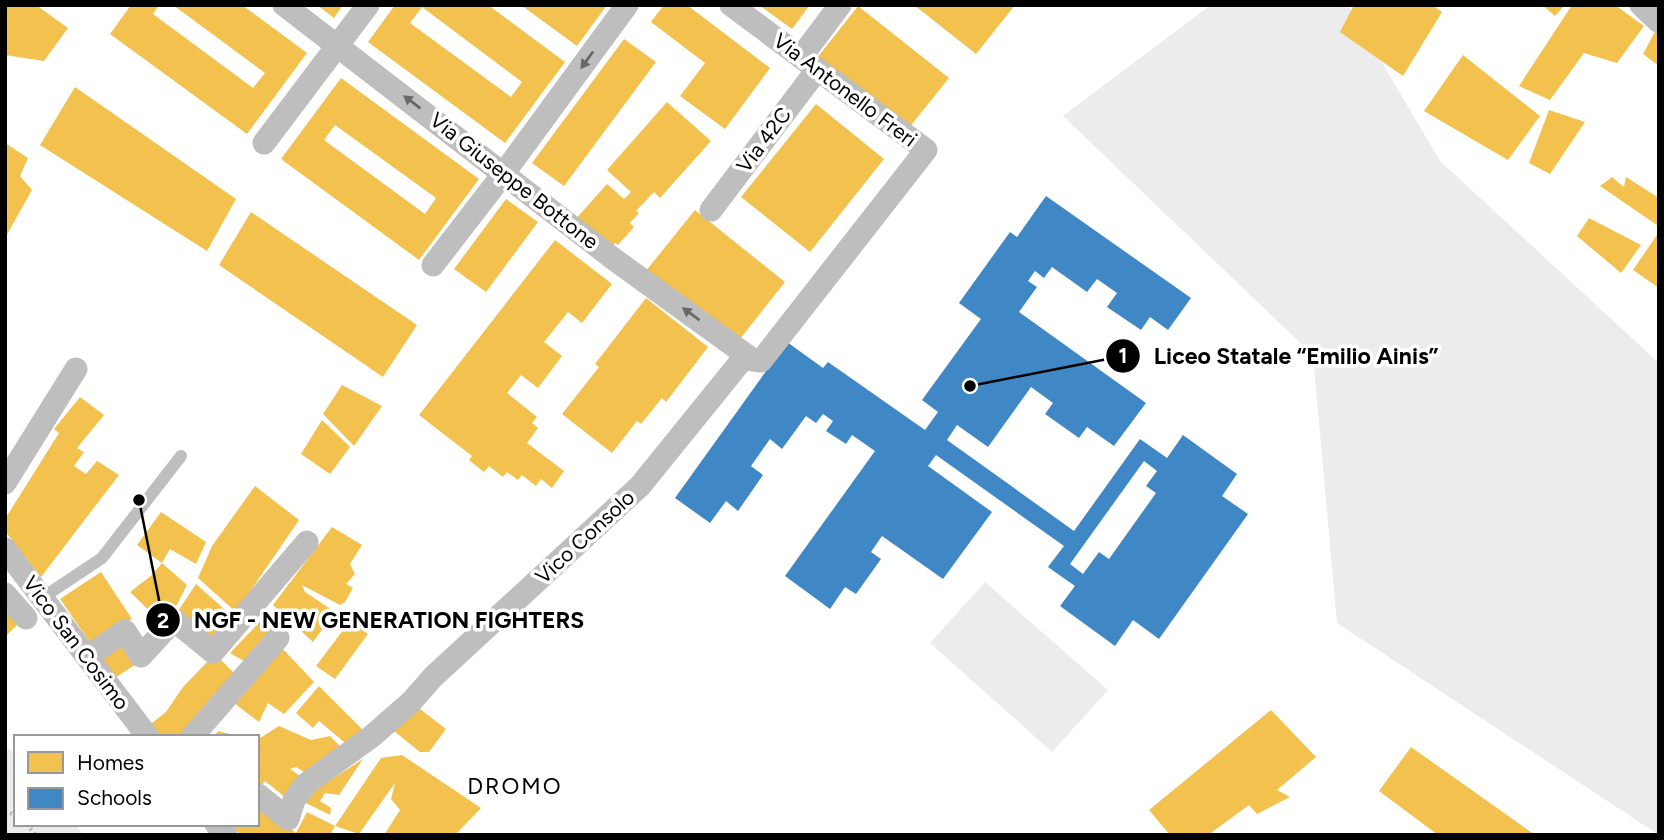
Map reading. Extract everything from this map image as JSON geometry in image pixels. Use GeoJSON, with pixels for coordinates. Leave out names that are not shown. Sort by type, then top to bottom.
{"type":"FeatureCollection","features":[{"type":"Feature","properties":{"kind":"street","name":"Via Giuseppe Bottone"},"geometry":{"type":"LineString","coordinates":[[284,5],[615,260],[746,355]]}},
{"type":"Feature","properties":{"kind":"street"},"geometry":{"type":"LineString","coordinates":[[264,144],[368,5]]}},
{"type":"Feature","properties":{"kind":"street"},"geometry":{"type":"LineString","coordinates":[[433,265],[505,173],[627,5]]}},
{"type":"Feature","properties":{"kind":"street","name":"Via Antonello Freri"},"geometry":{"type":"LineString","coordinates":[[731,5],[926,150],[761,361],[746,355]]}},
{"type":"Feature","properties":{"kind":"street","name":"Via 42C"},"geometry":{"type":"LineString","coordinates":[[711,210],[809,64],[840,5]]}},
{"type":"Feature","properties":{"kind":"street"},"geometry":{"type":"LineString","coordinates":[[1641,5],[1659,22]]}},
{"type":"Feature","properties":{"kind":"street","name":"Vico Consolo"},"geometry":{"type":"LineString","coordinates":[[259,796],[288,819],[294,800],[306,784],[372,737],[639,486],[746,355]]}},
{"type":"Feature","properties":{"kind":"street"},"geometry":{"type":"LineString","coordinates":[[5,483],[76,369]]}},
{"type":"Feature","properties":{"kind":"street"},"geometry":{"type":"LineString","coordinates":[[87,657],[125,631],[141,656],[174,621],[213,652],[307,542]]}},
{"type":"Feature","properties":{"kind":"street","name":"Vico San Cosimo"},"geometry":{"type":"LineString","coordinates":[[5,550],[146,735]]}},
{"type":"Feature","properties":{"kind":"street"},"geometry":{"type":"LineString","coordinates":[[5,594],[26,618]]}},
{"type":"Feature","properties":{"kind":"street"},"geometry":{"type":"LineString","coordinates":[[194,735],[278,638]]}},
{"type":"Feature","properties":{"kind":"lane"},"geometry":{"type":"LineString","coordinates":[[42,598],[102,558],[181,456]]}},
{"type":"Feature","properties":{"kind":"shaded area"},"geometry":{"type":"Polygon","coordinates":[[[1211,5],[1348,5],[1440,161],[1659,363],[1659,835],[1337,623],[1313,355],[1063,116],[1211,5]]]}},
{"type":"Feature","properties":{"kind":"shaded area"},"geometry":{"type":"Polygon","coordinates":[[[985,582],[1108,690],[1052,752],[930,643],[985,582]]]}},
{"type":"Feature","properties":{"kind":"shaded area"},"geometry":{"type":"Polygon","coordinates":[[[9,748],[14,754],[14,826],[77,826],[84,835],[5,835],[5,750],[9,748]]]}},
{"type":"Feature","properties":{"kind":"building: Homes"},"geometry":{"type":"Polygon","coordinates":[[[5,5],[36,5],[68,28],[44,61],[5,55],[5,5]]]}},
{"type":"Feature","properties":{"kind":"building: Homes"},"geometry":{"type":"Polygon","coordinates":[[[131,5],[159,5],[153,14],[253,88],[265,73],[173,5],[242,5],[307,53],[247,134],[110,34],[131,5]]]}},
{"type":"Feature","properties":{"kind":"building: Homes"},"geometry":{"type":"Polygon","coordinates":[[[317,5],[343,5],[334,18],[317,5]]]}},
{"type":"Feature","properties":{"kind":"building: Homes"},"geometry":{"type":"Polygon","coordinates":[[[395,5],[488,5],[565,62],[505,143],[368,42],[395,5]],[[422,7],[410,23],[511,97],[522,82],[422,7]]]}},
{"type":"Feature","properties":{"kind":"building: Homes"},"geometry":{"type":"Polygon","coordinates":[[[521,5],[607,5],[577,46],[521,5]]]}},
{"type":"Feature","properties":{"kind":"building: Homes"},"geometry":{"type":"Polygon","coordinates":[[[664,5],[687,5],[770,68],[725,129],[680,96],[705,63],[651,22],[664,5]]]}},
{"type":"Feature","properties":{"kind":"building: Homes"},"geometry":{"type":"Polygon","coordinates":[[[759,5],[810,5],[792,29],[759,5]]]}},
{"type":"Feature","properties":{"kind":"building: Homes"},"geometry":{"type":"Polygon","coordinates":[[[914,5],[1015,5],[976,54],[914,5]]]}},
{"type":"Feature","properties":{"kind":"building: Homes"},"geometry":{"type":"Polygon","coordinates":[[[1354,5],[1432,5],[1442,12],[1403,76],[1340,32],[1354,5]]]}},
{"type":"Feature","properties":{"kind":"building: Homes"},"geometry":{"type":"Polygon","coordinates":[[[1542,5],[1565,5],[1555,16],[1542,5]]]}},
{"type":"Feature","properties":{"kind":"building: Homes"},"geometry":{"type":"Polygon","coordinates":[[[1572,5],[1615,5],[1644,26],[1617,63],[1584,53],[1550,100],[1519,86],[1572,5]]]}},
{"type":"Feature","properties":{"kind":"building: Homes"},"geometry":{"type":"Polygon","coordinates":[[[858,6],[949,78],[908,129],[817,58],[858,6]]]}},
{"type":"Feature","properties":{"kind":"building: Homes"},"geometry":{"type":"Polygon","coordinates":[[[1657,28],[1659,29],[1659,66],[1643,54],[1657,28]]]}},
{"type":"Feature","properties":{"kind":"building: Homes"},"geometry":{"type":"Polygon","coordinates":[[[624,39],[656,62],[564,186],[532,163],[624,39]]]}},
{"type":"Feature","properties":{"kind":"building: Homes"},"geometry":{"type":"Polygon","coordinates":[[[1463,55],[1540,116],[1508,160],[1424,111],[1463,55]]]}},
{"type":"Feature","properties":{"kind":"building: Homes"},"geometry":{"type":"Polygon","coordinates":[[[341,78],[479,179],[419,260],[281,159],[341,78]],[[335,125],[324,140],[425,214],[436,198],[335,125]]]}},
{"type":"Feature","properties":{"kind":"building: Homes"},"geometry":{"type":"Polygon","coordinates":[[[75,87],[236,199],[207,251],[40,145],[75,87]]]}},
{"type":"Feature","properties":{"kind":"building: Homes"},"geometry":{"type":"Polygon","coordinates":[[[667,102],[711,141],[660,198],[654,192],[636,211],[639,213],[630,223],[634,227],[618,245],[615,243],[608,251],[574,221],[607,184],[624,199],[631,192],[607,170],[667,102]]]}},
{"type":"Feature","properties":{"kind":"building: Homes"},"geometry":{"type":"Polygon","coordinates":[[[816,104],[884,159],[810,252],[741,197],[816,104]]]}},
{"type":"Feature","properties":{"kind":"building: Homes"},"geometry":{"type":"Polygon","coordinates":[[[1549,110],[1585,122],[1550,174],[1529,163],[1549,110]]]}},
{"type":"Feature","properties":{"kind":"building: Homes"},"geometry":{"type":"Polygon","coordinates":[[[5,143],[28,158],[20,176],[32,190],[5,238],[5,143]]]}},
{"type":"Feature","properties":{"kind":"building: Homes"},"geometry":{"type":"Polygon","coordinates":[[[1612,177],[1624,187],[1626,177],[1659,198],[1657,225],[1600,186],[1612,177]]]}},
{"type":"Feature","properties":{"kind":"building: Homes"},"geometry":{"type":"Polygon","coordinates":[[[506,199],[538,222],[486,292],[454,269],[506,199]]]}},
{"type":"Feature","properties":{"kind":"building: Homes"},"geometry":{"type":"Polygon","coordinates":[[[695,210],[785,282],[736,344],[645,272],[695,210]]]}},
{"type":"Feature","properties":{"kind":"building: Homes"},"geometry":{"type":"Polygon","coordinates":[[[251,212],[417,325],[383,377],[219,265],[251,212]]]}},
{"type":"Feature","properties":{"kind":"building: Homes"},"geometry":{"type":"Polygon","coordinates":[[[1589,218],[1641,245],[1621,273],[1577,236],[1589,218]]]}},
{"type":"Feature","properties":{"kind":"building: Homes"},"geometry":{"type":"Polygon","coordinates":[[[1659,232],[1659,288],[1633,270],[1659,232]]]}},
{"type":"Feature","properties":{"kind":"building: Homes"},"geometry":{"type":"Polygon","coordinates":[[[555,240],[612,284],[582,323],[568,312],[544,342],[562,356],[538,388],[521,375],[507,393],[537,417],[532,423],[538,428],[527,443],[564,471],[552,488],[541,479],[536,486],[522,475],[518,480],[507,472],[503,477],[489,466],[484,472],[469,460],[472,456],[419,415],[555,240]]]}},
{"type":"Feature","properties":{"kind":"building: Homes"},"geometry":{"type":"Polygon","coordinates":[[[646,298],[708,347],[666,402],[662,398],[641,424],[637,421],[612,453],[562,414],[599,367],[595,364],[646,298]]]}},
{"type":"Feature","properties":{"kind":"building: Homes"},"geometry":{"type":"Polygon","coordinates":[[[342,385],[382,406],[354,446],[323,414],[342,385]]]}},
{"type":"Feature","properties":{"kind":"building: Homes"},"geometry":{"type":"Polygon","coordinates":[[[80,397],[104,415],[77,448],[84,452],[74,466],[86,474],[97,461],[119,475],[41,577],[5,531],[5,519],[59,433],[54,429],[80,397]]]}},
{"type":"Feature","properties":{"kind":"building: Homes"},"geometry":{"type":"Polygon","coordinates":[[[322,420],[350,447],[330,474],[301,454],[322,420]]]}},
{"type":"Feature","properties":{"kind":"building: Homes"},"geometry":{"type":"Polygon","coordinates":[[[255,486],[299,520],[236,612],[198,578],[212,546],[255,486]]]}},
{"type":"Feature","properties":{"kind":"building: Homes"},"geometry":{"type":"Polygon","coordinates":[[[161,512],[206,542],[196,564],[170,549],[162,563],[137,545],[161,512]]]}},
{"type":"Feature","properties":{"kind":"building: Homes"},"geometry":{"type":"Polygon","coordinates":[[[332,527],[362,545],[350,564],[355,574],[346,584],[353,588],[345,602],[340,605],[302,585],[305,592],[335,612],[313,642],[273,605],[332,527]]]}},
{"type":"Feature","properties":{"kind":"building: Homes"},"geometry":{"type":"Polygon","coordinates":[[[162,563],[187,585],[173,612],[160,621],[130,592],[152,575],[162,563]]]}},
{"type":"Feature","properties":{"kind":"building: Homes"},"geometry":{"type":"Polygon","coordinates":[[[101,572],[132,619],[92,645],[60,599],[101,572]]]}},
{"type":"Feature","properties":{"kind":"building: Homes"},"geometry":{"type":"Polygon","coordinates":[[[196,584],[233,617],[213,641],[176,614],[196,584]]]}},
{"type":"Feature","properties":{"kind":"building: Homes"},"geometry":{"type":"Polygon","coordinates":[[[5,605],[20,622],[5,637],[5,605]]]}},
{"type":"Feature","properties":{"kind":"building: Homes"},"geometry":{"type":"Polygon","coordinates":[[[269,612],[285,626],[246,662],[230,653],[269,612]]]}},
{"type":"Feature","properties":{"kind":"building: Homes"},"geometry":{"type":"Polygon","coordinates":[[[350,621],[368,634],[335,679],[316,666],[350,621]]]}},
{"type":"Feature","properties":{"kind":"building: Homes"},"geometry":{"type":"Polygon","coordinates":[[[122,640],[138,663],[113,679],[98,657],[122,640]]]}},
{"type":"Feature","properties":{"kind":"building: Homes"},"geometry":{"type":"Polygon","coordinates":[[[281,647],[314,682],[284,714],[268,703],[259,722],[234,703],[281,647]]]}},
{"type":"Feature","properties":{"kind":"building: Homes"},"geometry":{"type":"Polygon","coordinates":[[[215,654],[240,679],[194,735],[153,735],[147,727],[166,712],[183,687],[215,654]]]}},
{"type":"Feature","properties":{"kind":"building: Homes"},"geometry":{"type":"Polygon","coordinates":[[[319,686],[369,736],[349,746],[319,721],[313,728],[296,713],[319,686]]]}},
{"type":"Feature","properties":{"kind":"building: Homes"},"geometry":{"type":"Polygon","coordinates":[[[411,702],[446,729],[429,752],[420,752],[389,727],[411,702]]]}},
{"type":"Feature","properties":{"kind":"building: Homes"},"geometry":{"type":"Polygon","coordinates":[[[1271,710],[1316,757],[1277,790],[1290,797],[1257,814],[1249,805],[1208,835],[1170,835],[1149,810],[1271,710]]]}},
{"type":"Feature","properties":{"kind":"building: Homes"},"geometry":{"type":"Polygon","coordinates":[[[279,726],[311,740],[330,736],[344,750],[312,777],[296,767],[290,769],[306,780],[286,798],[265,781],[259,787],[259,739],[279,726]]]}},
{"type":"Feature","properties":{"kind":"building: Homes"},"geometry":{"type":"Polygon","coordinates":[[[218,731],[235,735],[215,735],[218,731]]]}},
{"type":"Feature","properties":{"kind":"building: Homes"},"geometry":{"type":"Polygon","coordinates":[[[1411,747],[1535,835],[1438,835],[1379,791],[1411,747]]]}},
{"type":"Feature","properties":{"kind":"building: Homes"},"geometry":{"type":"Polygon","coordinates":[[[402,755],[481,808],[455,835],[384,835],[400,810],[391,799],[395,783],[359,834],[335,826],[381,758],[402,755]]]}},
{"type":"Feature","properties":{"kind":"building: Homes"},"geometry":{"type":"Polygon","coordinates":[[[363,759],[339,795],[325,793],[320,801],[331,808],[330,815],[300,800],[363,759]]]}},
{"type":"Feature","properties":{"kind":"building: Homes"},"geometry":{"type":"Polygon","coordinates":[[[259,805],[296,833],[307,812],[335,826],[330,835],[241,835],[231,826],[259,826],[259,805]]]}},
{"type":"Feature","properties":{"kind":"building: Schools"},"geometry":{"type":"Polygon","coordinates":[[[1046,196],[1191,298],[1168,330],[1150,317],[1141,330],[1107,307],[1117,293],[1097,279],[1087,292],[1052,267],[1044,278],[1035,271],[1028,281],[1037,287],[1019,312],[1146,403],[1114,446],[1087,427],[1079,438],[1045,414],[1053,403],[1031,387],[988,447],[957,425],[947,440],[1074,531],[1140,439],[1167,458],[1183,435],[1237,474],[1222,496],[1248,514],[1159,639],[1133,620],[1115,646],[1060,606],[1075,586],[1048,567],[1064,546],[936,455],[928,466],[992,512],[943,579],[882,536],[871,552],[881,559],[856,594],[845,587],[830,609],[785,576],[875,451],[852,435],[846,444],[826,431],[833,421],[823,414],[816,423],[806,416],[782,449],[770,439],[751,466],[763,475],[738,511],[726,501],[710,523],[675,498],[787,342],[823,368],[828,362],[925,430],[938,412],[922,400],[981,319],[959,303],[1010,232],[1017,237],[1046,196]],[[1144,461],[1070,564],[1083,574],[1099,552],[1109,559],[1156,493],[1146,486],[1157,471],[1144,461]]]}},
{"type":"Feature","properties":{"kind":"place","name":"Liceo Statale “Emilio Ainis”"},"geometry":{"type":"Point","coordinates":[970,386]}},
{"type":"Feature","properties":{"kind":"place","name":"NGF - NEW GENERATION FIGHTERS"},"geometry":{"type":"Point","coordinates":[139,500]}},
{"type":"Feature","properties":{"kind":"district","name":"DROMO"},"geometry":{"type":"Point","coordinates":[515,786]}}]}
